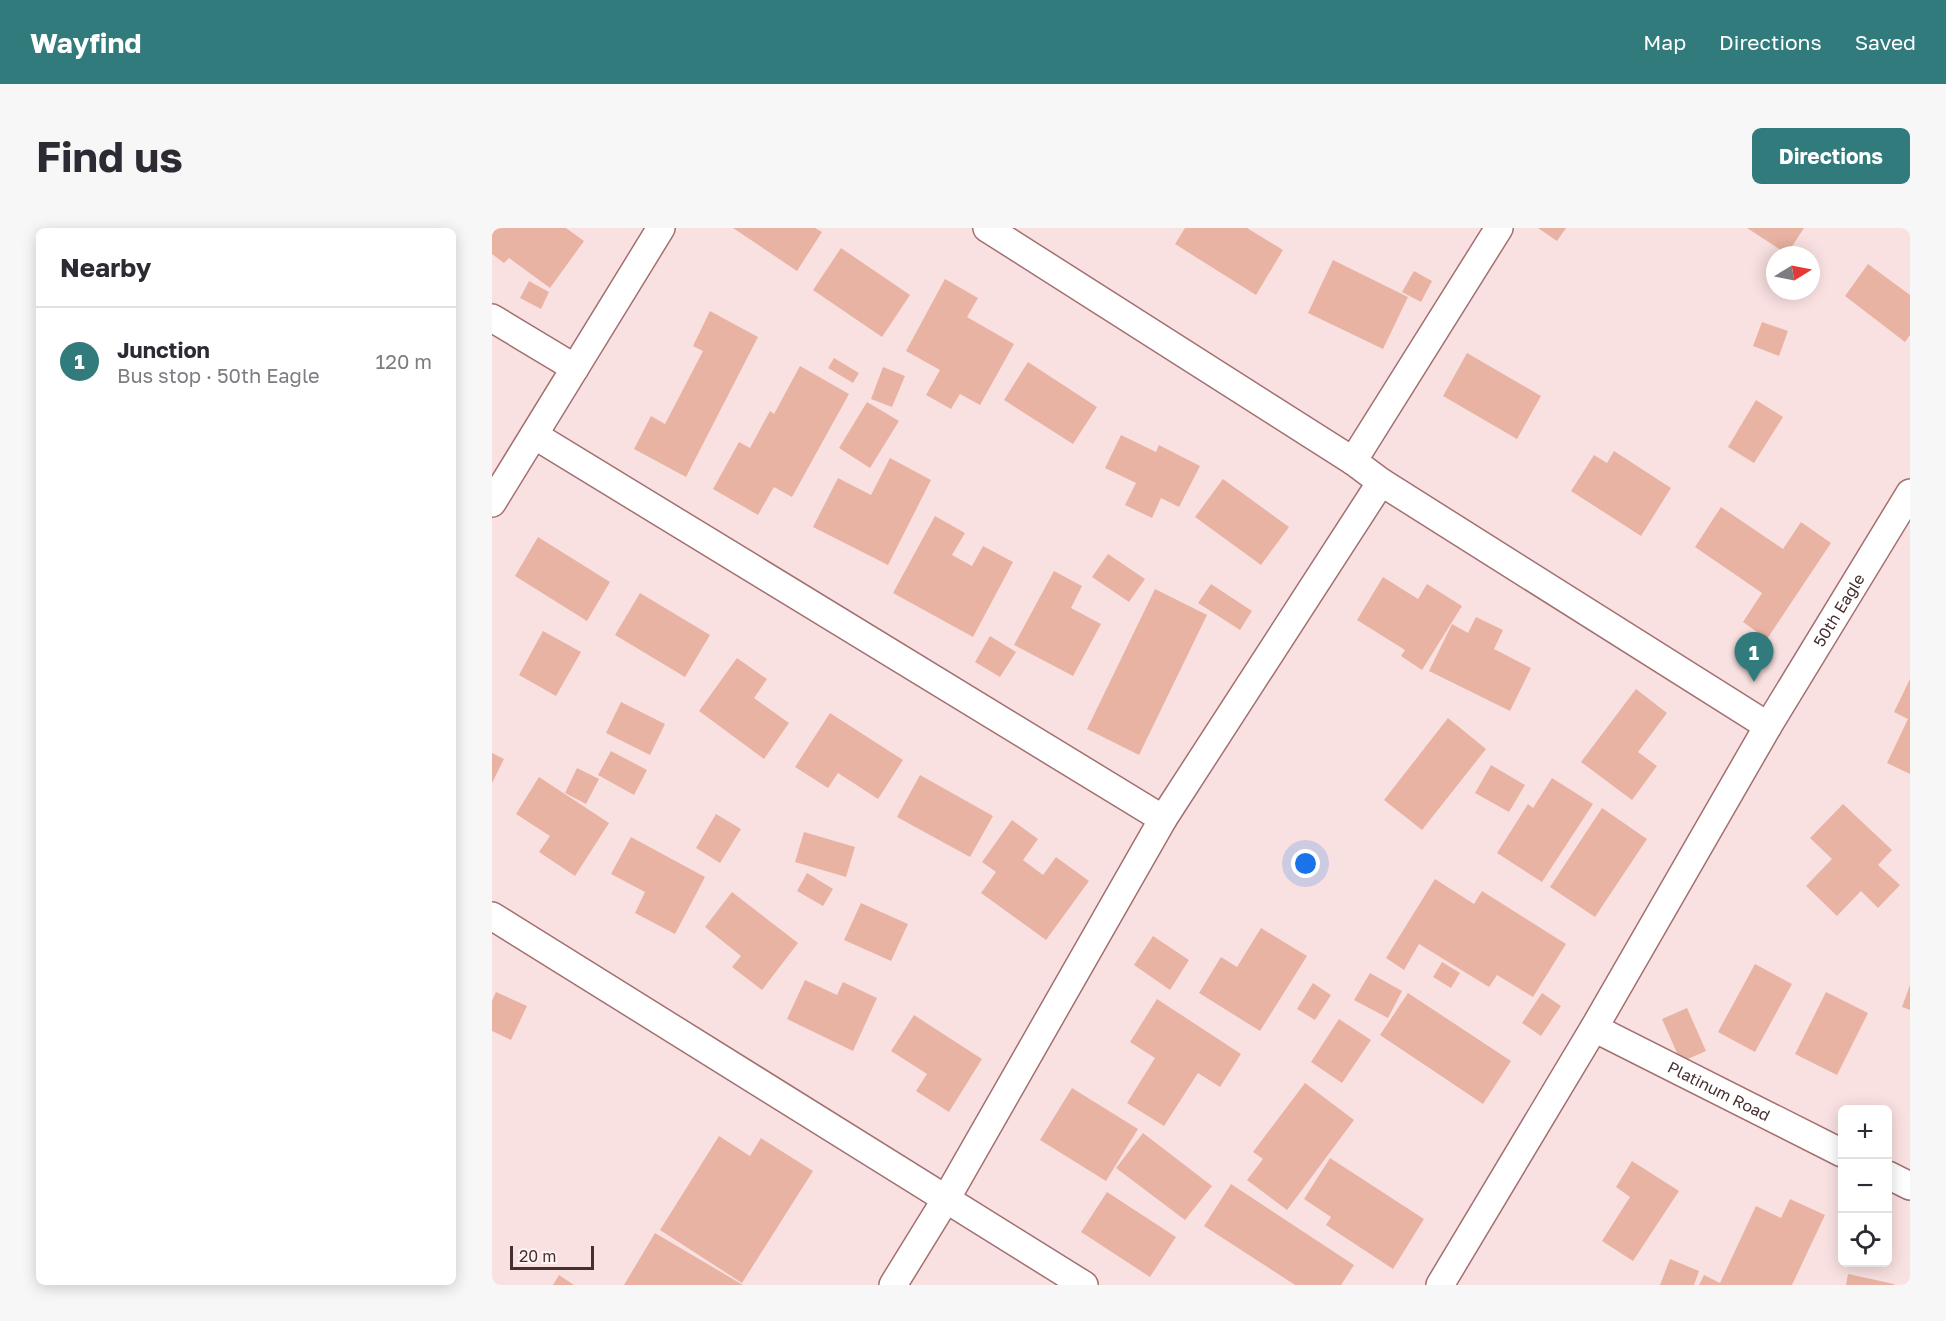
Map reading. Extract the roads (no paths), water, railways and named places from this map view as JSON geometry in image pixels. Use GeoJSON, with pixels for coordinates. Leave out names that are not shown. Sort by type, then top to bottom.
{"type":"FeatureCollection","features":[{"type":"Feature","properties":{"kind":"street"},"geometry":{"type":"LineString","coordinates":[[492,503],[662,228]]}},
{"type":"Feature","properties":{"kind":"street"},"geometry":{"type":"LineString","coordinates":[[987,228],[1353,461],[1381,482],[1768,726]]}},
{"type":"Feature","properties":{"kind":"street"},"geometry":{"type":"LineString","coordinates":[[1353,461],[1499,228]]}},
{"type":"Feature","properties":{"kind":"street"},"geometry":{"type":"LineString","coordinates":[[492,318],[575,368]]}},
{"type":"Feature","properties":{"kind":"street"},"geometry":{"type":"LineString","coordinates":[[534,435],[1163,819]]}},
{"type":"Feature","properties":{"kind":"street"},"geometry":{"type":"LineString","coordinates":[[894,1285],[946,1199],[1163,819],[1381,482]]}},
{"type":"Feature","properties":{"kind":"street","name":"50th Eagle"},"geometry":{"type":"LineString","coordinates":[[1440,1285],[1594,1028],[1768,726],[1910,494]]}},
{"type":"Feature","properties":{"kind":"street"},"geometry":{"type":"LineString","coordinates":[[492,916],[1084,1285]]}},
{"type":"Feature","properties":{"kind":"street","name":"Platinum Road"},"geometry":{"type":"LineString","coordinates":[[1594,1028],[1838,1151]]}},
{"type":"Feature","properties":{"kind":"street"},"geometry":{"type":"LineString","coordinates":[[1892,1177],[1910,1186]]}},
{"type":"Feature","properties":{"kind":"place","name":"Junction"},"geometry":{"type":"Point","coordinates":[1754,682]}}]}
